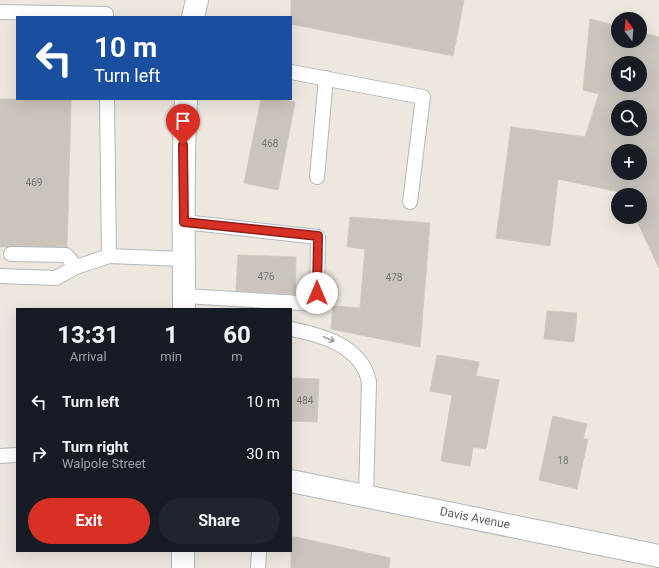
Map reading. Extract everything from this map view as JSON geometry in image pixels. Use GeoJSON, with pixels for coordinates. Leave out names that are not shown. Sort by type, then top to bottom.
{"type":"FeatureCollection","features":[{"type":"Feature","properties":{"kind":"street"},"geometry":{"type":"LineString","coordinates":[[193,16],[196,0]]}},
{"type":"Feature","properties":{"kind":"street"},"geometry":{"type":"LineString","coordinates":[[184,303],[183,145],[186,100]]}},
{"type":"Feature","properties":{"kind":"street","name":"Davis Avenue"},"geometry":{"type":"LineString","coordinates":[[292,481],[659,556]]}},
{"type":"Feature","properties":{"kind":"street"},"geometry":{"type":"LineString","coordinates":[[182,568],[183,552]]}},
{"type":"Feature","properties":{"kind":"lane"},"geometry":{"type":"LineString","coordinates":[[0,12],[106,14],[106,16]]}},
{"type":"Feature","properties":{"kind":"lane"},"geometry":{"type":"LineString","coordinates":[[292,72],[423,97],[410,202]]}},
{"type":"Feature","properties":{"kind":"lane"},"geometry":{"type":"LineString","coordinates":[[317,177],[326,78]]}},
{"type":"Feature","properties":{"kind":"lane"},"geometry":{"type":"LineString","coordinates":[[107,100],[110,256]]}},
{"type":"Feature","properties":{"kind":"lane"},"geometry":{"type":"LineString","coordinates":[[184,222],[318,236],[317,304],[184,303]]}},
{"type":"Feature","properties":{"kind":"lane"},"geometry":{"type":"LineString","coordinates":[[11,254],[66,255],[76,267]]}},
{"type":"Feature","properties":{"kind":"lane"},"geometry":{"type":"LineString","coordinates":[[0,276],[56,278],[76,267],[110,256],[183,259]]}},
{"type":"Feature","properties":{"kind":"lane"},"geometry":{"type":"LineString","coordinates":[[292,329],[314,333],[330,339],[345,348],[359,360],[367,372],[369,382],[366,496]]}},
{"type":"Feature","properties":{"kind":"lane"},"geometry":{"type":"LineString","coordinates":[[0,456],[16,455]]}},
{"type":"Feature","properties":{"kind":"lane"},"geometry":{"type":"LineString","coordinates":[[258,568],[259,552]]}},
{"type":"Feature","properties":{"kind":"building"},"geometry":{"type":"Polygon","coordinates":[[[291,0],[464,0],[453,56],[292,24],[291,0]]]}},
{"type":"Feature","properties":{"kind":"building"},"geometry":{"type":"Polygon","coordinates":[[[590,19],[611,24],[611,48],[647,48],[647,34],[659,37],[659,268],[638,224],[647,224],[647,188],[611,188],[611,190],[558,179],[550,246],[496,238],[511,127],[585,137],[599,94],[583,90],[590,19]]]}},
{"type":"Feature","properties":{"kind":"building"},"geometry":{"type":"Polygon","coordinates":[[[0,99],[71,100],[67,247],[0,247],[0,99]]]}},
{"type":"Feature","properties":{"kind":"building"},"geometry":{"type":"Polygon","coordinates":[[[261,100],[284,100],[295,102],[278,190],[244,183],[261,100]]]}},
{"type":"Feature","properties":{"kind":"building"},"geometry":{"type":"Polygon","coordinates":[[[350,217],[430,223],[420,347],[331,329],[333,306],[360,308],[365,249],[347,247],[350,217]]]}},
{"type":"Feature","properties":{"kind":"building"},"geometry":{"type":"Polygon","coordinates":[[[238,255],[296,257],[295,294],[236,291],[238,255]]]}},
{"type":"Feature","properties":{"kind":"building"},"geometry":{"type":"Polygon","coordinates":[[[547,311],[577,313],[574,342],[544,339],[547,311]]]}},
{"type":"Feature","properties":{"kind":"building"},"geometry":{"type":"Polygon","coordinates":[[[437,355],[479,362],[476,376],[499,380],[486,449],[473,447],[470,466],[441,461],[452,395],[430,391],[437,355]]]}},
{"type":"Feature","properties":{"kind":"building"},"geometry":{"type":"Polygon","coordinates":[[[292,378],[319,379],[317,422],[292,421],[292,378]]]}},
{"type":"Feature","properties":{"kind":"building"},"geometry":{"type":"Polygon","coordinates":[[[553,416],[587,424],[583,439],[588,439],[577,489],[539,480],[553,416]]]}},
{"type":"Feature","properties":{"kind":"building"},"geometry":{"type":"Polygon","coordinates":[[[292,536],[390,558],[389,568],[291,568],[292,536]]]}},
{"type":"Feature","properties":{"kind":"route"},"geometry":{"type":"LineString","coordinates":[[183,145],[184,222],[318,236],[317,293]]}}]}
